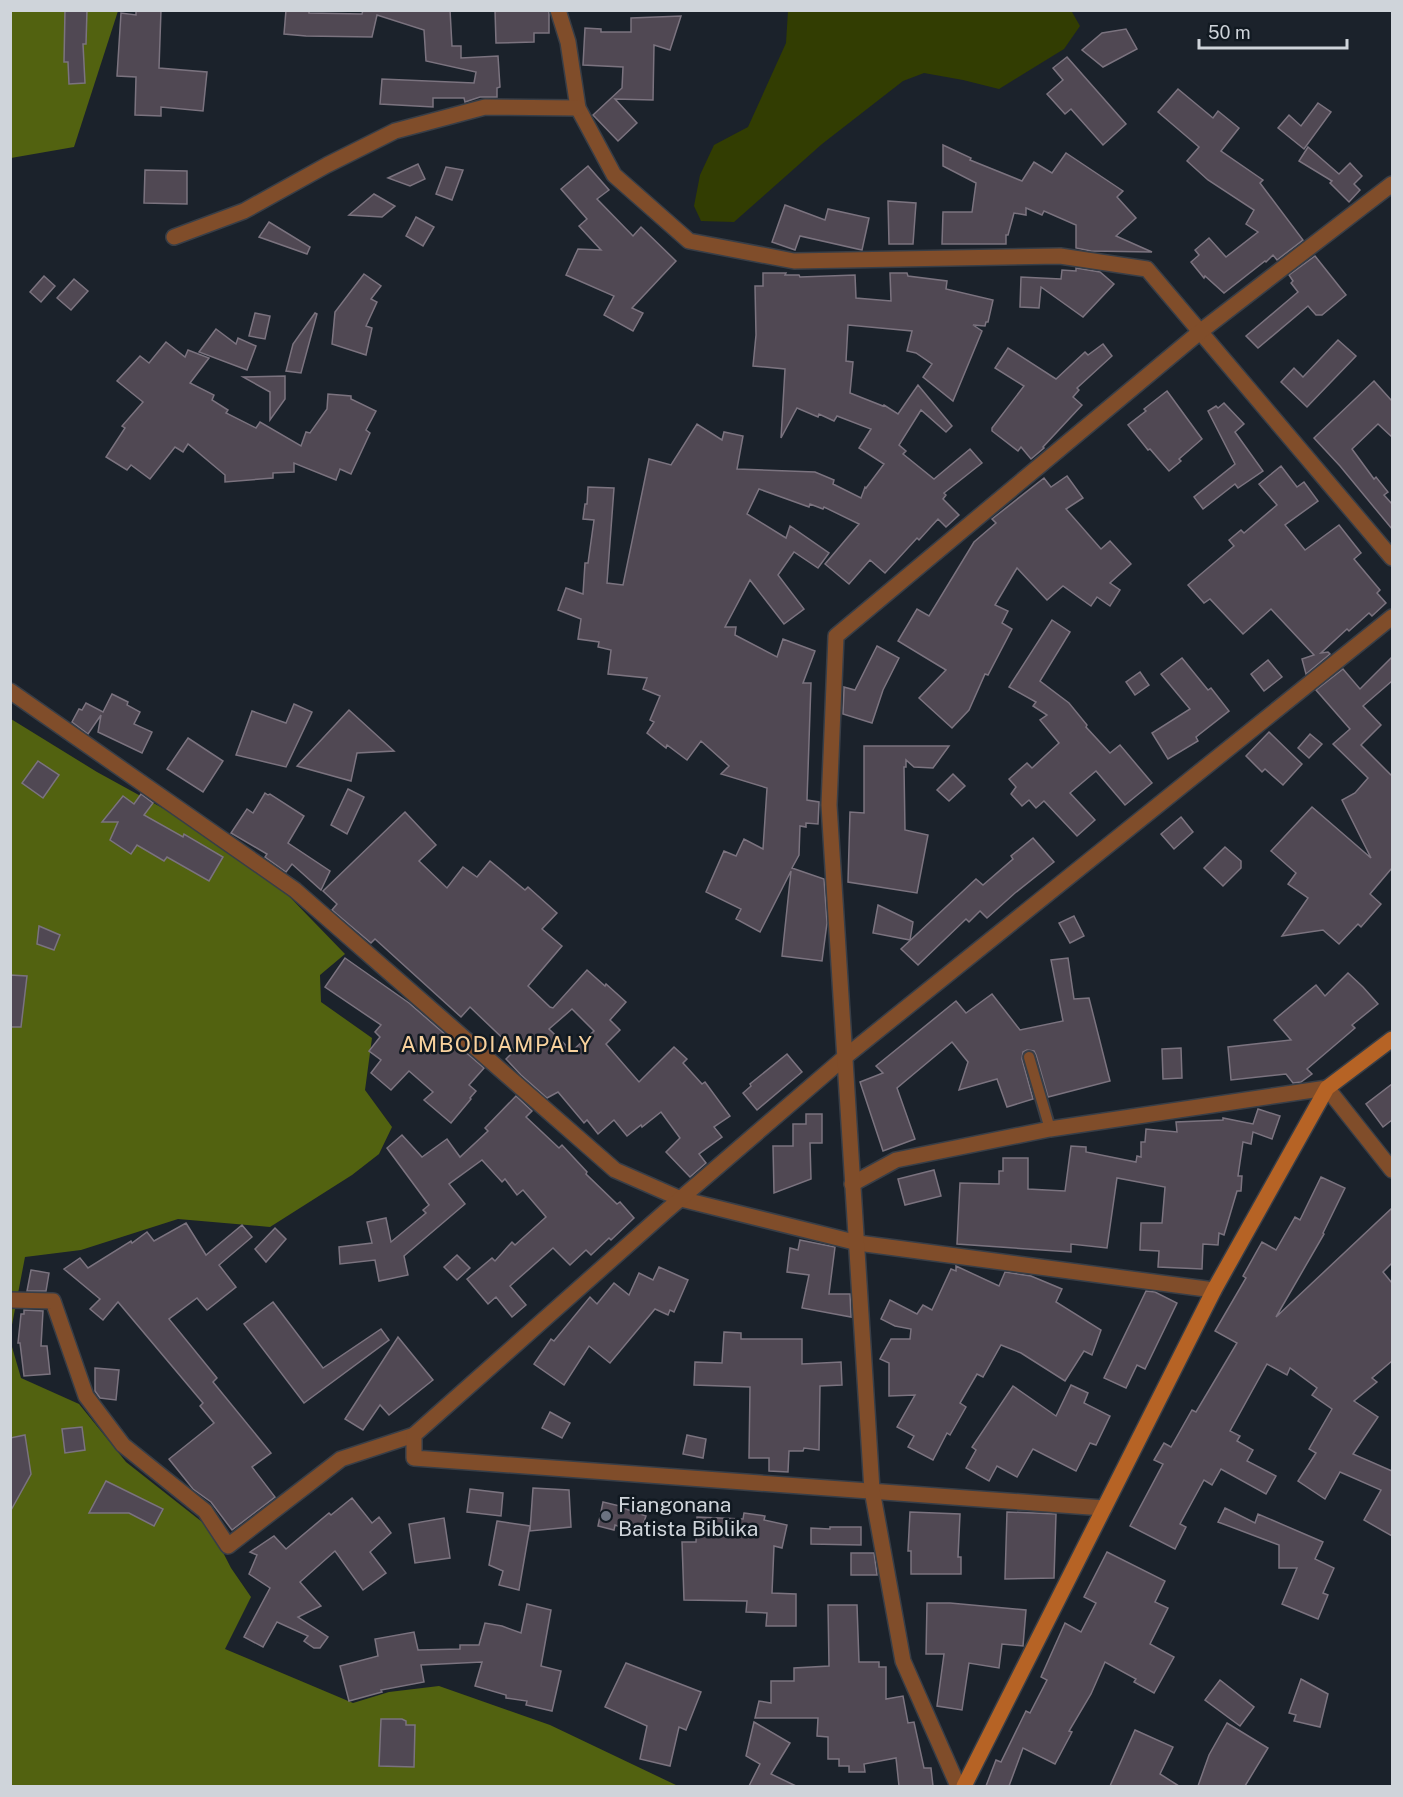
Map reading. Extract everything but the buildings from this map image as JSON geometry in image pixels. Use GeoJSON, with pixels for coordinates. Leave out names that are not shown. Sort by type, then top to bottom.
{"type":"FeatureCollection","features":[{"type":"Feature","properties":{"kind":"street"},"geometry":{"type":"LineString","coordinates":[[558,10],[568,42],[578,108],[614,175],[689,241],[794,261],[1060,256],[1147,269],[1392,558]]}},
{"type":"Feature","properties":{"kind":"street"},"geometry":{"type":"LineString","coordinates":[[174,237],[244,211],[395,131],[485,106],[578,108]]}},
{"type":"Feature","properties":{"kind":"street"},"geometry":{"type":"LineString","coordinates":[[958,1786],[903,1661],[872,1490],[829,805],[836,636],[1201,331],[1392,184]]}},
{"type":"Feature","properties":{"kind":"street"},"geometry":{"type":"LineString","coordinates":[[10,1300],[53,1301],[86,1396],[123,1445],[206,1511],[228,1546],[341,1460],[414,1435],[846,1057],[1392,617]]}},
{"type":"Feature","properties":{"kind":"street"},"geometry":{"type":"LineString","coordinates":[[10,691],[295,890],[615,1170],[681,1199],[858,1243],[1214,1290]]}},
{"type":"Feature","properties":{"kind":"street"},"geometry":{"type":"LineString","coordinates":[[964,1786],[1214,1290],[1328,1088],[1392,1039]]}},
{"type":"Feature","properties":{"kind":"street"},"geometry":{"type":"LineString","coordinates":[[852,1184],[896,1160],[1050,1130],[1328,1088]]}},
{"type":"Feature","properties":{"kind":"street"},"geometry":{"type":"LineString","coordinates":[[1328,1088],[1392,1170]]}},
{"type":"Feature","properties":{"kind":"street"},"geometry":{"type":"LineString","coordinates":[[414,1435],[414,1458],[1104,1508]]}},
{"type":"Feature","properties":{"kind":"lane"},"geometry":{"type":"LineString","coordinates":[[1029,1057],[1050,1130]]}},
{"type":"Feature","properties":{"kind":"green space"},"geometry":{"type":"Polygon","coordinates":[[[11,11],[118,11],[74,147],[11,158],[11,11]]]}},
{"type":"Feature","properties":{"kind":"green space"},"geometry":{"type":"Polygon","coordinates":[[[788,11],[1072,12],[1080,26],[1064,49],[999,89],[924,73],[903,81],[822,144],[734,222],[701,221],[694,206],[700,175],[714,145],[748,127],[786,43],[788,11]]]}},
{"type":"Feature","properties":{"kind":"green space"},"geometry":{"type":"Polygon","coordinates":[[[11,719],[97,772],[177,816],[281,888],[345,954],[320,975],[321,1002],[372,1038],[365,1090],[392,1127],[379,1154],[352,1175],[270,1227],[178,1219],[81,1250],[25,1257],[11,1330],[11,719]]]}},
{"type":"Feature","properties":{"kind":"green space"},"geometry":{"type":"Polygon","coordinates":[[[10,1340],[21,1378],[79,1404],[126,1462],[211,1529],[231,1568],[251,1597],[225,1649],[353,1703],[389,1692],[439,1686],[550,1725],[678,1786],[11,1786],[10,1340]]]}},
{"type":"Feature","properties":{"kind":"place","name":"Fiangonana Batista Biblika"},"geometry":{"type":"Point","coordinates":[606,1516]}},
{"type":"Feature","properties":{"kind":"district","name":"AMBODIAMPALY"},"geometry":{"type":"Point","coordinates":[497,1044]}}]}
